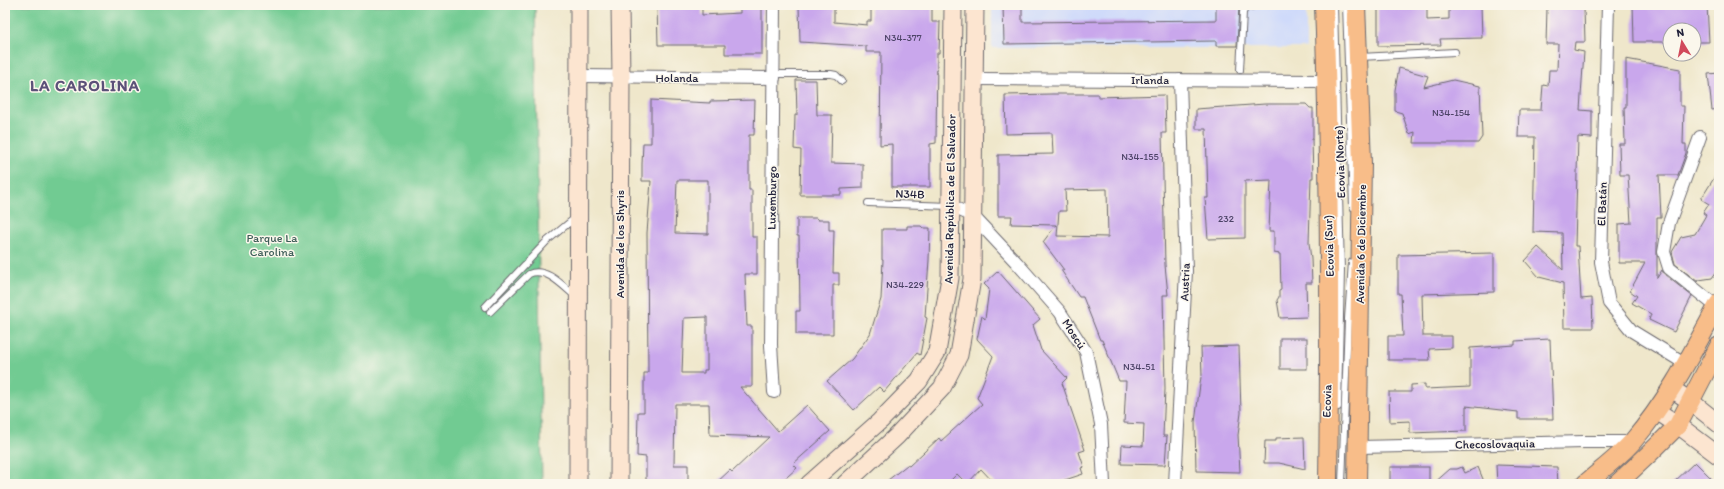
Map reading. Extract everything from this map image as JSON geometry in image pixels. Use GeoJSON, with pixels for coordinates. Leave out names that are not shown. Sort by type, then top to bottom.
{"type":"FeatureCollection","features":[{"type":"Feature","properties":{"kind":"main road"},"geometry":{"type":"LineString","coordinates":[[578,484],[579,5]]}},
{"type":"Feature","properties":{"kind":"main road","name":"Avenida de los Shyris"},"geometry":{"type":"LineString","coordinates":[[620,5],[620,484]]}},
{"type":"Feature","properties":{"kind":"main road","name":"Avenida República de El Salvador"},"geometry":{"type":"LineString","coordinates":[[809,484],[880,421],[919,381],[937,352],[950,278],[953,5]]}},
{"type":"Feature","properties":{"kind":"main road","name":"Avenida República de El Salvador"},"geometry":{"type":"LineString","coordinates":[[844,484],[897,436],[942,388],[959,355],[972,279],[975,5]]}},
{"type":"Feature","properties":{"kind":"main road"},"geometry":{"type":"LineString","coordinates":[[1324,5],[1327,81],[1330,318],[1328,484]]}},
{"type":"Feature","properties":{"kind":"main road","name":"Avenida 6 de Diciembre"},"geometry":{"type":"LineString","coordinates":[[1356,5],[1362,163],[1358,484]]}},
{"type":"Feature","properties":{"kind":"main road"},"geometry":{"type":"LineString","coordinates":[[1585,484],[1632,442],[1657,411],[1672,389],[1718,305]]}},
{"type":"Feature","properties":{"kind":"main road"},"geometry":{"type":"LineString","coordinates":[[1617,484],[1678,425],[1719,346]]}},
{"type":"Feature","properties":{"kind":"main road"},"geometry":{"type":"LineString","coordinates":[[1672,389],[1719,424]]}},
{"type":"Feature","properties":{"kind":"main road"},"geometry":{"type":"LineString","coordinates":[[1657,411],[1719,456]]}},
{"type":"Feature","properties":{"kind":"street","name":"Luxemburgo"},"geometry":{"type":"LineString","coordinates":[[774,5],[771,345],[774,392]]}},
{"type":"Feature","properties":{"kind":"street","name":"El Batán"},"geometry":{"type":"LineString","coordinates":[[1608,5],[1601,262],[1609,303],[1632,331],[1686,364]]}},
{"type":"Feature","properties":{"kind":"street","name":"Holanda"},"geometry":{"type":"LineString","coordinates":[[580,76],[621,78],[774,76]]}},
{"type":"Feature","properties":{"kind":"street","name":"Irlanda"},"geometry":{"type":"LineString","coordinates":[[974,79],[1327,81]]}},
{"type":"Feature","properties":{"kind":"street","name":"Austria"},"geometry":{"type":"LineString","coordinates":[[1175,484],[1186,271],[1180,80]]}},
{"type":"Feature","properties":{"kind":"street"},"geometry":{"type":"LineString","coordinates":[[1700,137],[1669,223],[1664,252],[1669,268],[1718,305]]}},
{"type":"Feature","properties":{"kind":"street"},"geometry":{"type":"LineString","coordinates":[[951,206],[973,216]]}},
{"type":"Feature","properties":{"kind":"street","name":"Moscú"},"geometry":{"type":"LineString","coordinates":[[973,216],[1060,312],[1086,352],[1101,424],[1104,484]]}},
{"type":"Feature","properties":{"kind":"street","name":"Checoslovaquia"},"geometry":{"type":"LineString","coordinates":[[1359,447],[1632,442]]}},
{"type":"Feature","properties":{"kind":"lane"},"geometry":{"type":"LineString","coordinates":[[1240,70],[1243,12],[1247,7],[1261,5]]}},
{"type":"Feature","properties":{"kind":"lane","name":"Ecovia (Sur)"},"geometry":{"type":"LineString","coordinates":[[1334,5],[1341,270],[1340,318]]}},
{"type":"Feature","properties":{"kind":"lane","name":"Ecovia (Norte)"},"geometry":{"type":"LineString","coordinates":[[1346,5],[1353,215]]}},
{"type":"Feature","properties":{"kind":"lane"},"geometry":{"type":"LineString","coordinates":[[1358,57],[1454,52]]}},
{"type":"Feature","properties":{"kind":"lane"},"geometry":{"type":"LineString","coordinates":[[774,76],[831,74],[836,75],[842,81]]}},
{"type":"Feature","properties":{"kind":"lane","name":"N34B"},"geometry":{"type":"LineString","coordinates":[[868,203],[951,206]]}},
{"type":"Feature","properties":{"kind":"lane"},"geometry":{"type":"LineString","coordinates":[[485,307],[547,241],[578,214]]}},
{"type":"Feature","properties":{"kind":"lane","name":"Ecovia"},"geometry":{"type":"LineString","coordinates":[[1342,484],[1352,252]]}},
{"type":"Feature","properties":{"kind":"lane"},"geometry":{"type":"LineString","coordinates":[[490,312],[529,274],[534,272],[539,272],[549,276],[578,299]]}},
{"type":"Feature","properties":{"kind":"lane","name":"Ecovia"},"geometry":{"type":"LineString","coordinates":[[1337,413],[1340,318]]}},
{"type":"Feature","properties":{"kind":"shaded area"},"geometry":{"type":"Polygon","coordinates":[[[992,5],[1306,5],[1306,48],[992,48],[992,5]]]}},
{"type":"Feature","properties":{"kind":"green space","name":"Parque La Carolina"},"geometry":{"type":"Polygon","coordinates":[[[5,5],[535,5],[542,484],[5,484],[5,5]]]}},
{"type":"Feature","properties":{"kind":"building"},"geometry":{"type":"Polygon","coordinates":[[[657,5],[702,5],[702,15],[740,13],[740,5],[762,5],[762,54],[725,54],[725,45],[658,45],[657,5]]]}},
{"type":"Feature","properties":{"kind":"building"},"geometry":{"type":"Polygon","coordinates":[[[799,5],[834,5],[834,22],[867,25],[867,21],[871,21],[871,5],[932,5],[932,22],[940,22],[939,53],[937,53],[936,143],[930,144],[930,187],[892,187],[892,144],[880,145],[881,52],[866,52],[866,46],[800,42],[799,5]]]}},
{"type":"Feature","properties":{"kind":"building"},"geometry":{"type":"Polygon","coordinates":[[[1003,5],[1022,5],[1022,22],[1216,20],[1216,5],[1239,5],[1237,46],[1216,46],[1216,41],[1004,44],[1003,5]]]}},
{"type":"Feature","properties":{"kind":"building"},"geometry":{"type":"Polygon","coordinates":[[[1449,5],[1481,5],[1482,38],[1440,39],[1441,45],[1378,46],[1378,8],[1427,7],[1427,20],[1449,19],[1449,5]]]}},
{"type":"Feature","properties":{"kind":"building"},"geometry":{"type":"Polygon","coordinates":[[[1633,5],[1707,5],[1709,42],[1702,42],[1702,22],[1662,22],[1662,42],[1634,42],[1633,5]]]}},
{"type":"Feature","properties":{"kind":"building"},"geometry":{"type":"Polygon","coordinates":[[[1547,8],[1584,8],[1585,42],[1575,42],[1574,50],[1584,52],[1580,110],[1592,111],[1592,138],[1578,137],[1575,246],[1578,246],[1581,299],[1592,298],[1593,328],[1564,328],[1563,283],[1539,277],[1525,261],[1538,247],[1563,270],[1562,233],[1533,232],[1535,137],[1518,137],[1519,110],[1541,110],[1543,85],[1548,86],[1549,70],[1557,70],[1558,44],[1546,44],[1547,8]]]}},
{"type":"Feature","properties":{"kind":"building"},"geometry":{"type":"Polygon","coordinates":[[[1626,59],[1680,69],[1680,106],[1684,106],[1683,144],[1686,144],[1686,153],[1678,175],[1659,175],[1661,217],[1657,217],[1657,278],[1662,270],[1664,274],[1692,296],[1674,332],[1649,320],[1651,314],[1632,303],[1637,296],[1630,291],[1645,263],[1619,263],[1619,224],[1631,223],[1628,175],[1620,175],[1619,144],[1625,144],[1624,107],[1626,107],[1626,59]]]}},
{"type":"Feature","properties":{"kind":"building"},"geometry":{"type":"Polygon","coordinates":[[[1399,68],[1428,76],[1424,87],[1453,80],[1480,86],[1482,137],[1478,143],[1414,143],[1415,132],[1409,134],[1402,113],[1395,111],[1395,90],[1399,68]]]}},
{"type":"Feature","properties":{"kind":"building"},"geometry":{"type":"Polygon","coordinates":[[[1719,73],[1719,109],[1712,110],[1708,74],[1719,73]]]}},
{"type":"Feature","properties":{"kind":"building"},"geometry":{"type":"Polygon","coordinates":[[[796,80],[816,80],[817,115],[832,115],[831,163],[863,164],[863,188],[841,189],[841,195],[800,195],[801,150],[794,149],[795,115],[797,115],[796,80]]]}},
{"type":"Feature","properties":{"kind":"building"},"geometry":{"type":"Polygon","coordinates":[[[1098,94],[1098,97],[1165,95],[1166,133],[1162,133],[1165,265],[1168,295],[1163,295],[1165,389],[1163,436],[1167,436],[1165,465],[1121,464],[1122,445],[1143,446],[1144,424],[1124,423],[1126,381],[1119,381],[1102,340],[1100,340],[1083,297],[1079,297],[1061,270],[1064,270],[1043,242],[1056,225],[1011,224],[1012,216],[998,216],[998,155],[1053,154],[1052,133],[1006,134],[1005,95],[1098,94]],[[1107,189],[1065,190],[1066,211],[1059,211],[1057,236],[1108,237],[1107,189]]]}},
{"type":"Feature","properties":{"kind":"building"},"geometry":{"type":"Polygon","coordinates":[[[651,100],[710,103],[710,101],[755,100],[754,135],[749,135],[749,190],[752,190],[752,237],[757,237],[757,274],[745,274],[747,326],[752,326],[752,387],[740,387],[778,431],[807,405],[830,431],[793,464],[797,468],[779,484],[715,484],[730,470],[732,472],[769,437],[710,435],[709,404],[675,404],[674,465],[688,465],[688,484],[646,484],[646,457],[637,456],[638,412],[644,412],[644,373],[648,373],[647,233],[651,181],[642,181],[642,164],[643,143],[651,143],[651,100]],[[677,180],[675,233],[708,234],[708,180],[677,180]],[[707,317],[684,318],[682,373],[704,373],[704,370],[707,370],[707,317]]]}},
{"type":"Feature","properties":{"kind":"building"},"geometry":{"type":"Polygon","coordinates":[[[1265,104],[1306,104],[1310,108],[1313,108],[1313,178],[1311,178],[1309,243],[1312,283],[1306,283],[1307,317],[1280,318],[1277,300],[1279,297],[1279,291],[1281,290],[1280,254],[1274,253],[1274,231],[1269,231],[1271,180],[1245,181],[1245,238],[1208,239],[1205,198],[1208,198],[1206,129],[1196,129],[1196,109],[1265,104]]]}},
{"type":"Feature","properties":{"kind":"building"},"geometry":{"type":"Polygon","coordinates":[[[1719,170],[1719,268],[1712,278],[1699,280],[1698,282],[1675,264],[1672,252],[1681,237],[1695,234],[1706,215],[1703,213],[1709,204],[1701,199],[1719,170]]]}},
{"type":"Feature","properties":{"kind":"building"},"geometry":{"type":"Polygon","coordinates":[[[797,218],[829,220],[829,230],[834,230],[833,273],[839,273],[839,285],[833,285],[833,334],[796,334],[796,311],[800,311],[799,236],[797,236],[797,218]]]}},
{"type":"Feature","properties":{"kind":"building"},"geometry":{"type":"Polygon","coordinates":[[[907,226],[921,226],[923,228],[930,228],[925,317],[927,318],[920,355],[917,353],[884,392],[879,387],[854,410],[827,381],[852,359],[870,334],[881,299],[883,260],[882,229],[907,229],[907,226]]]}},
{"type":"Feature","properties":{"kind":"building"},"geometry":{"type":"Polygon","coordinates":[[[1494,253],[1494,292],[1422,294],[1423,336],[1452,336],[1452,348],[1429,349],[1430,360],[1388,360],[1388,336],[1403,336],[1401,294],[1398,294],[1398,255],[1494,253]]]}},
{"type":"Feature","properties":{"kind":"building"},"geometry":{"type":"Polygon","coordinates":[[[998,271],[1040,319],[1033,325],[1041,350],[1067,378],[1062,383],[1085,450],[1079,452],[1084,467],[1081,468],[1083,474],[1053,484],[995,484],[981,469],[967,484],[957,474],[947,484],[883,484],[907,465],[909,466],[939,438],[941,441],[982,404],[977,398],[993,356],[977,339],[982,316],[985,319],[989,289],[984,284],[998,271]]]}},
{"type":"Feature","properties":{"kind":"building"},"geometry":{"type":"Polygon","coordinates":[[[1280,338],[1307,338],[1307,369],[1280,369],[1280,338]]]}},
{"type":"Feature","properties":{"kind":"building"},"geometry":{"type":"Polygon","coordinates":[[[1550,339],[1553,419],[1518,419],[1518,412],[1466,406],[1466,431],[1410,433],[1410,421],[1390,422],[1389,392],[1411,392],[1411,385],[1425,384],[1425,389],[1470,387],[1470,348],[1515,345],[1515,341],[1550,339]]]}},
{"type":"Feature","properties":{"kind":"building"},"geometry":{"type":"Polygon","coordinates":[[[1239,346],[1241,413],[1238,435],[1240,472],[1196,471],[1195,422],[1202,376],[1201,347],[1239,346]]]}},
{"type":"Feature","properties":{"kind":"building"},"geometry":{"type":"Polygon","coordinates":[[[1304,437],[1305,469],[1279,463],[1264,463],[1265,441],[1276,441],[1276,438],[1304,437]]]}},
{"type":"Feature","properties":{"kind":"building"},"geometry":{"type":"Polygon","coordinates":[[[1695,462],[1717,484],[1672,484],[1695,462]]]}},
{"type":"Feature","properties":{"kind":"building"},"geometry":{"type":"Polygon","coordinates":[[[1496,465],[1557,467],[1558,484],[1497,484],[1496,465]]]}},
{"type":"Feature","properties":{"kind":"building"},"geometry":{"type":"Polygon","coordinates":[[[1390,467],[1429,467],[1429,484],[1390,484],[1390,467]]]}},
{"type":"Feature","properties":{"kind":"building"},"geometry":{"type":"Polygon","coordinates":[[[1462,467],[1465,473],[1478,467],[1485,484],[1433,484],[1450,469],[1462,467]]]}},
{"type":"Feature","properties":{"kind":"district","name":"LA CAROLINA"},"geometry":{"type":"Point","coordinates":[85,85]}}]}
